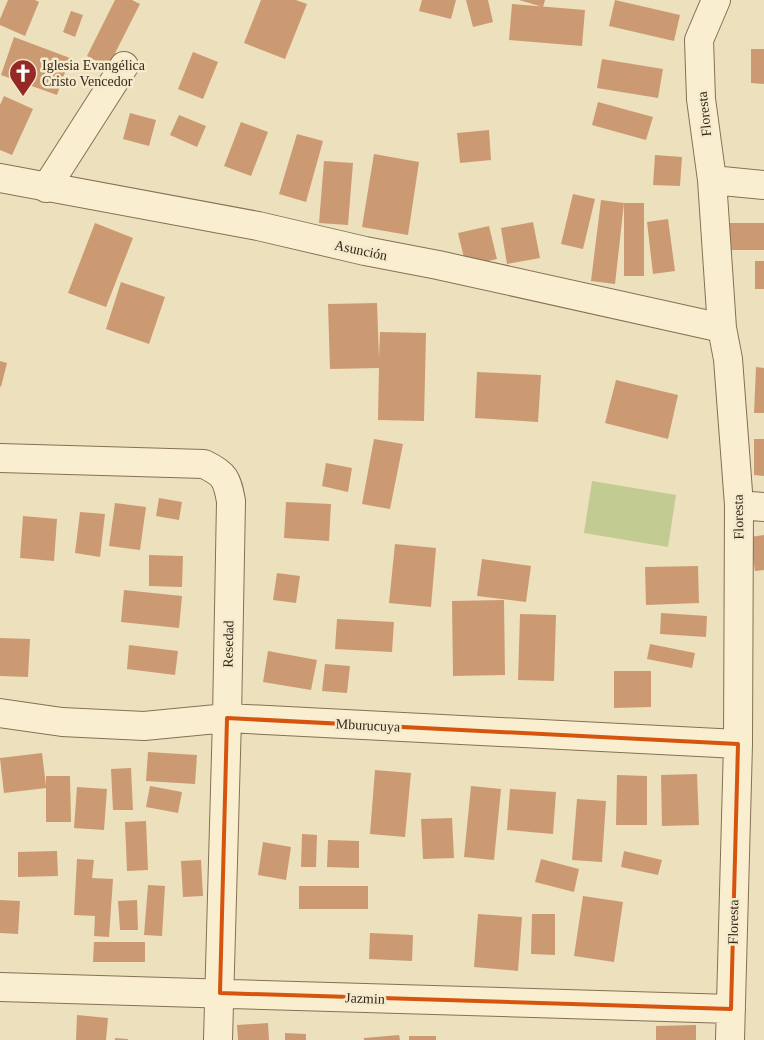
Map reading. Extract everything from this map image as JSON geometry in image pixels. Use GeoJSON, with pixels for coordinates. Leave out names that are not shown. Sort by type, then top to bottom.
{"type":"FeatureCollection","features":[{"type":"Feature","properties":{"kind":"street","name":"Floresta"},"geometry":{"type":"LineString","coordinates":[[716,0],[699,40],[701,99],[712,180],[722,328],[751,506],[738,744],[730,1040]]}},
{"type":"Feature","properties":{"kind":"street"},"geometry":{"type":"LineString","coordinates":[[46,188],[124,66]]}},
{"type":"Feature","properties":{"kind":"street","name":"Asunción"},"geometry":{"type":"LineString","coordinates":[[0,178],[258,226],[722,328]]}},
{"type":"Feature","properties":{"kind":"street"},"geometry":{"type":"LineString","coordinates":[[712,180],[764,185]]}},
{"type":"Feature","properties":{"kind":"street","name":"Resedad"},"geometry":{"type":"LineString","coordinates":[[0,458],[204,464],[220,472],[228,485],[231,501],[218,1040]]}},
{"type":"Feature","properties":{"kind":"street","name":"Mburucuya"},"geometry":{"type":"LineString","coordinates":[[0,713],[62,722],[144,726],[227,718],[738,744]]}},
{"type":"Feature","properties":{"kind":"street","name":"Jazmin"},"geometry":{"type":"LineString","coordinates":[[0,987],[731,1009]]}},
{"type":"Feature","properties":{"kind":"highlighted area"},"geometry":{"type":"Polygon","coordinates":[[[227,718],[738,744],[731,1009],[220,993],[227,718]]]}},
{"type":"Feature","properties":{"kind":"green space"},"geometry":{"type":"Polygon","coordinates":[[[592,481],[676,495],[668,547],[584,533],[592,481]]]}},
{"type":"Feature","properties":{"kind":"building"},"geometry":{"type":"Polygon","coordinates":[[[8,0],[35,0],[39,2],[25,36],[0,25],[0,19],[8,0]]]}},
{"type":"Feature","properties":{"kind":"building"},"geometry":{"type":"Polygon","coordinates":[[[115,0],[132,0],[140,4],[108,67],[87,56],[115,0]]]}},
{"type":"Feature","properties":{"kind":"building"},"geometry":{"type":"Polygon","coordinates":[[[261,0],[296,0],[307,4],[285,59],[244,43],[261,0]]]}},
{"type":"Feature","properties":{"kind":"building"},"geometry":{"type":"Polygon","coordinates":[[[422,0],[456,0],[451,19],[419,11],[422,0]]]}},
{"type":"Feature","properties":{"kind":"building"},"geometry":{"type":"Polygon","coordinates":[[[466,0],[488,0],[493,22],[473,27],[466,0]]]}},
{"type":"Feature","properties":{"kind":"building"},"geometry":{"type":"Polygon","coordinates":[[[519,0],[545,0],[543,7],[519,0]]]}},
{"type":"Feature","properties":{"kind":"building"},"geometry":{"type":"Polygon","coordinates":[[[615,0],[680,15],[674,41],[609,26],[615,0]]]}},
{"type":"Feature","properties":{"kind":"building"},"geometry":{"type":"Polygon","coordinates":[[[512,4],[585,10],[582,46],[509,40],[512,4]]]}},
{"type":"Feature","properties":{"kind":"building"},"geometry":{"type":"Polygon","coordinates":[[[71,11],[83,15],[75,37],[63,32],[71,11]]]}},
{"type":"Feature","properties":{"kind":"building"},"geometry":{"type":"Polygon","coordinates":[[[14,37],[70,58],[57,95],[1,75],[14,37]]]}},
{"type":"Feature","properties":{"kind":"building"},"geometry":{"type":"Polygon","coordinates":[[[751,49],[764,49],[764,84],[751,83],[751,49]]]}},
{"type":"Feature","properties":{"kind":"building"},"geometry":{"type":"Polygon","coordinates":[[[193,52],[218,62],[203,99],[178,89],[193,52]]]}},
{"type":"Feature","properties":{"kind":"building"},"geometry":{"type":"Polygon","coordinates":[[[602,59],[663,69],[658,98],[597,88],[602,59]]]}},
{"type":"Feature","properties":{"kind":"building"},"geometry":{"type":"Polygon","coordinates":[[[4,96],[33,109],[12,155],[0,150],[0,105],[4,96]]]}},
{"type":"Feature","properties":{"kind":"building"},"geometry":{"type":"Polygon","coordinates":[[[598,102],[653,117],[646,140],[592,125],[598,102]]]}},
{"type":"Feature","properties":{"kind":"building"},"geometry":{"type":"Polygon","coordinates":[[[130,113],[156,120],[149,146],[123,139],[130,113]]]}},
{"type":"Feature","properties":{"kind":"building"},"geometry":{"type":"Polygon","coordinates":[[[179,115],[206,126],[197,147],[170,135],[179,115]]]}},
{"type":"Feature","properties":{"kind":"building"},"geometry":{"type":"Polygon","coordinates":[[[241,122],[268,132],[251,176],[224,166],[241,122]]]}},
{"type":"Feature","properties":{"kind":"building"},"geometry":{"type":"Polygon","coordinates":[[[489,130],[491,160],[460,163],[457,133],[489,130]]]}},
{"type":"Feature","properties":{"kind":"building"},"geometry":{"type":"Polygon","coordinates":[[[297,134],[323,141],[306,202],[279,194],[297,134]]]}},
{"type":"Feature","properties":{"kind":"building"},"geometry":{"type":"Polygon","coordinates":[[[374,154],[419,162],[408,235],[362,227],[374,154]]]}},
{"type":"Feature","properties":{"kind":"building"},"geometry":{"type":"Polygon","coordinates":[[[655,155],[682,157],[680,186],[653,185],[655,155]]]}},
{"type":"Feature","properties":{"kind":"building"},"geometry":{"type":"Polygon","coordinates":[[[324,161],[353,163],[348,225],[319,223],[324,161]]]}},
{"type":"Feature","properties":{"kind":"building"},"geometry":{"type":"Polygon","coordinates":[[[573,194],[595,199],[583,249],[561,244],[573,194]]]}},
{"type":"Feature","properties":{"kind":"building"},"geometry":{"type":"Polygon","coordinates":[[[601,200],[624,203],[615,284],[591,281],[601,200]]]}},
{"type":"Feature","properties":{"kind":"building"},"geometry":{"type":"Polygon","coordinates":[[[624,203],[644,203],[644,276],[624,276],[624,203]]]}},
{"type":"Feature","properties":{"kind":"building"},"geometry":{"type":"Polygon","coordinates":[[[668,219],[675,271],[653,274],[647,222],[668,219]]]}},
{"type":"Feature","properties":{"kind":"building"},"geometry":{"type":"Polygon","coordinates":[[[533,222],[540,258],[507,264],[501,228],[533,222]]]}},
{"type":"Feature","properties":{"kind":"building"},"geometry":{"type":"Polygon","coordinates":[[[95,223],[133,238],[106,307],[68,293],[95,223]]]}},
{"type":"Feature","properties":{"kind":"building"},"geometry":{"type":"Polygon","coordinates":[[[728,223],[764,223],[764,250],[728,250],[728,223]]]}},
{"type":"Feature","properties":{"kind":"building"},"geometry":{"type":"Polygon","coordinates":[[[489,226],[497,259],[466,266],[458,233],[489,226]]]}},
{"type":"Feature","properties":{"kind":"building"},"geometry":{"type":"Polygon","coordinates":[[[755,261],[764,261],[764,289],[755,289],[755,261]]]}},
{"type":"Feature","properties":{"kind":"building"},"geometry":{"type":"Polygon","coordinates":[[[121,282],[165,297],[149,344],[106,329],[121,282]]]}},
{"type":"Feature","properties":{"kind":"building"},"geometry":{"type":"Polygon","coordinates":[[[377,303],[379,358],[380,332],[426,333],[424,421],[378,420],[379,368],[330,369],[328,304],[377,303]]]}},
{"type":"Feature","properties":{"kind":"building"},"geometry":{"type":"Polygon","coordinates":[[[0,361],[7,363],[1,387],[0,386],[0,361]]]}},
{"type":"Feature","properties":{"kind":"building"},"geometry":{"type":"Polygon","coordinates":[[[756,367],[764,368],[764,413],[754,413],[756,367]]]}},
{"type":"Feature","properties":{"kind":"building"},"geometry":{"type":"Polygon","coordinates":[[[477,372],[541,375],[538,422],[475,418],[477,372]]]}},
{"type":"Feature","properties":{"kind":"building"},"geometry":{"type":"Polygon","coordinates":[[[616,380],[678,395],[668,439],[605,423],[616,380]]]}},
{"type":"Feature","properties":{"kind":"building"},"geometry":{"type":"Polygon","coordinates":[[[374,439],[403,444],[390,509],[362,504],[374,439]]]}},
{"type":"Feature","properties":{"kind":"building"},"geometry":{"type":"Polygon","coordinates":[[[754,439],[764,439],[764,476],[754,475],[754,439]]]}},
{"type":"Feature","properties":{"kind":"building"},"geometry":{"type":"Polygon","coordinates":[[[326,463],[352,468],[348,492],[322,486],[326,463]]]}},
{"type":"Feature","properties":{"kind":"building"},"geometry":{"type":"Polygon","coordinates":[[[159,498],[182,502],[179,520],[156,516],[159,498]]]}},
{"type":"Feature","properties":{"kind":"building"},"geometry":{"type":"Polygon","coordinates":[[[286,502],[331,504],[329,541],[284,538],[286,502]]]}},
{"type":"Feature","properties":{"kind":"building"},"geometry":{"type":"Polygon","coordinates":[[[115,503],[146,507],[140,550],[109,546],[115,503]]]}},
{"type":"Feature","properties":{"kind":"building"},"geometry":{"type":"Polygon","coordinates":[[[80,512],[105,514],[100,557],[75,553],[80,512]]]}},
{"type":"Feature","properties":{"kind":"building"},"geometry":{"type":"Polygon","coordinates":[[[23,516],[57,519],[54,561],[20,558],[23,516]]]}},
{"type":"Feature","properties":{"kind":"building"},"geometry":{"type":"Polygon","coordinates":[[[764,535],[764,570],[755,571],[750,537],[764,535]]]}},
{"type":"Feature","properties":{"kind":"building"},"geometry":{"type":"Polygon","coordinates":[[[395,544],[436,548],[431,607],[389,603],[395,544]]]}},
{"type":"Feature","properties":{"kind":"building"},"geometry":{"type":"Polygon","coordinates":[[[149,555],[183,556],[182,587],[149,586],[149,555]]]}},
{"type":"Feature","properties":{"kind":"building"},"geometry":{"type":"Polygon","coordinates":[[[482,559],[531,566],[526,602],[477,596],[482,559]]]}},
{"type":"Feature","properties":{"kind":"building"},"geometry":{"type":"Polygon","coordinates":[[[698,566],[699,603],[646,605],[645,567],[698,566]]]}},
{"type":"Feature","properties":{"kind":"building"},"geometry":{"type":"Polygon","coordinates":[[[277,573],[300,576],[296,603],[273,600],[277,573]]]}},
{"type":"Feature","properties":{"kind":"building"},"geometry":{"type":"Polygon","coordinates":[[[124,590],[182,596],[179,628],[121,622],[124,590]]]}},
{"type":"Feature","properties":{"kind":"building"},"geometry":{"type":"Polygon","coordinates":[[[504,600],[505,675],[453,676],[452,601],[504,600]]]}},
{"type":"Feature","properties":{"kind":"building"},"geometry":{"type":"Polygon","coordinates":[[[661,613],[707,616],[706,637],[660,634],[661,613]]]}},
{"type":"Feature","properties":{"kind":"building"},"geometry":{"type":"Polygon","coordinates":[[[520,614],[556,615],[554,681],[518,680],[520,614]]]}},
{"type":"Feature","properties":{"kind":"building"},"geometry":{"type":"Polygon","coordinates":[[[337,619],[394,622],[392,652],[335,649],[337,619]]]}},
{"type":"Feature","properties":{"kind":"building"},"geometry":{"type":"Polygon","coordinates":[[[0,638],[30,639],[28,677],[0,676],[0,638]]]}},
{"type":"Feature","properties":{"kind":"building"},"geometry":{"type":"Polygon","coordinates":[[[650,644],[695,653],[692,668],[647,659],[650,644]]]}},
{"type":"Feature","properties":{"kind":"building"},"geometry":{"type":"Polygon","coordinates":[[[129,645],[178,651],[175,675],[127,669],[129,645]]]}},
{"type":"Feature","properties":{"kind":"building"},"geometry":{"type":"Polygon","coordinates":[[[268,651],[317,660],[311,690],[263,682],[268,651]]]}},
{"type":"Feature","properties":{"kind":"building"},"geometry":{"type":"Polygon","coordinates":[[[325,664],[350,666],[347,693],[322,691],[325,664]]]}},
{"type":"Feature","properties":{"kind":"building"},"geometry":{"type":"Polygon","coordinates":[[[614,671],[651,671],[651,707],[614,708],[614,671]]]}},
{"type":"Feature","properties":{"kind":"building"},"geometry":{"type":"Polygon","coordinates":[[[148,752],[197,755],[195,784],[146,781],[148,752]]]}},
{"type":"Feature","properties":{"kind":"building"},"geometry":{"type":"Polygon","coordinates":[[[42,753],[46,786],[46,776],[70,776],[71,822],[46,822],[46,788],[4,793],[0,758],[42,753]]]}},
{"type":"Feature","properties":{"kind":"building"},"geometry":{"type":"Polygon","coordinates":[[[131,768],[133,810],[113,810],[111,769],[131,768]]]}},
{"type":"Feature","properties":{"kind":"building"},"geometry":{"type":"Polygon","coordinates":[[[375,770],[411,773],[405,837],[370,834],[375,770]]]}},
{"type":"Feature","properties":{"kind":"building"},"geometry":{"type":"Polygon","coordinates":[[[697,774],[699,825],[662,826],[661,775],[697,774]]]}},
{"type":"Feature","properties":{"kind":"building"},"geometry":{"type":"Polygon","coordinates":[[[617,775],[647,776],[647,825],[616,825],[617,775]]]}},
{"type":"Feature","properties":{"kind":"building"},"geometry":{"type":"Polygon","coordinates":[[[150,786],[182,792],[178,813],[146,807],[150,786]]]}},
{"type":"Feature","properties":{"kind":"building"},"geometry":{"type":"Polygon","coordinates":[[[471,786],[501,789],[494,860],[464,857],[471,786]]]}},
{"type":"Feature","properties":{"kind":"building"},"geometry":{"type":"Polygon","coordinates":[[[77,787],[107,789],[104,830],[74,828],[77,787]]]}},
{"type":"Feature","properties":{"kind":"building"},"geometry":{"type":"Polygon","coordinates":[[[510,789],[556,792],[553,834],[507,830],[510,789]]]}},
{"type":"Feature","properties":{"kind":"building"},"geometry":{"type":"Polygon","coordinates":[[[577,799],[606,801],[602,862],[572,860],[577,799]]]}},
{"type":"Feature","properties":{"kind":"building"},"geometry":{"type":"Polygon","coordinates":[[[452,818],[454,858],[423,859],[421,819],[452,818]]]}},
{"type":"Feature","properties":{"kind":"building"},"geometry":{"type":"Polygon","coordinates":[[[146,821],[148,870],[127,871],[125,822],[146,821]]]}},
{"type":"Feature","properties":{"kind":"building"},"geometry":{"type":"Polygon","coordinates":[[[302,834],[317,835],[316,867],[301,867],[302,834]]]}},
{"type":"Feature","properties":{"kind":"building"},"geometry":{"type":"Polygon","coordinates":[[[328,840],[359,841],[359,868],[327,867],[328,840]]]}},
{"type":"Feature","properties":{"kind":"building"},"geometry":{"type":"Polygon","coordinates":[[[263,842],[291,847],[286,880],[258,875],[263,842]]]}},
{"type":"Feature","properties":{"kind":"building"},"geometry":{"type":"Polygon","coordinates":[[[57,851],[58,876],[18,877],[18,852],[57,851]]]}},
{"type":"Feature","properties":{"kind":"building"},"geometry":{"type":"Polygon","coordinates":[[[624,851],[662,860],[658,875],[621,867],[624,851]]]}},
{"type":"Feature","properties":{"kind":"building"},"geometry":{"type":"Polygon","coordinates":[[[77,859],[94,860],[92,878],[113,879],[109,937],[94,936],[95,916],[74,915],[77,859]]]}},
{"type":"Feature","properties":{"kind":"building"},"geometry":{"type":"Polygon","coordinates":[[[541,859],[579,869],[574,892],[535,882],[541,859]]]}},
{"type":"Feature","properties":{"kind":"building"},"geometry":{"type":"Polygon","coordinates":[[[201,860],[203,896],[183,897],[181,861],[201,860]]]}},
{"type":"Feature","properties":{"kind":"building"},"geometry":{"type":"Polygon","coordinates":[[[148,885],[165,886],[162,936],[144,935],[148,885]]]}},
{"type":"Feature","properties":{"kind":"building"},"geometry":{"type":"Polygon","coordinates":[[[299,886],[368,886],[368,909],[299,909],[299,886]]]}},
{"type":"Feature","properties":{"kind":"building"},"geometry":{"type":"Polygon","coordinates":[[[583,896],[623,902],[614,962],[574,956],[583,896]]]}},
{"type":"Feature","properties":{"kind":"building"},"geometry":{"type":"Polygon","coordinates":[[[0,900],[20,901],[18,934],[0,933],[0,900]]]}},
{"type":"Feature","properties":{"kind":"building"},"geometry":{"type":"Polygon","coordinates":[[[137,900],[138,930],[120,930],[118,901],[137,900]]]}},
{"type":"Feature","properties":{"kind":"building"},"geometry":{"type":"Polygon","coordinates":[[[478,914],[522,917],[518,971],[474,967],[478,914]]]}},
{"type":"Feature","properties":{"kind":"building"},"geometry":{"type":"Polygon","coordinates":[[[532,914],[555,914],[555,955],[531,954],[532,914]]]}},
{"type":"Feature","properties":{"kind":"building"},"geometry":{"type":"Polygon","coordinates":[[[370,933],[413,935],[412,961],[369,959],[370,933]]]}},
{"type":"Feature","properties":{"kind":"building"},"geometry":{"type":"Polygon","coordinates":[[[94,942],[145,942],[145,962],[93,962],[94,942]]]}},
{"type":"Feature","properties":{"kind":"building"},"geometry":{"type":"Polygon","coordinates":[[[77,1015],[108,1018],[106,1040],[76,1040],[77,1015]]]}},
{"type":"Feature","properties":{"kind":"building"},"geometry":{"type":"Polygon","coordinates":[[[268,1023],[269,1040],[238,1040],[237,1025],[268,1023]]]}},
{"type":"Feature","properties":{"kind":"building"},"geometry":{"type":"Polygon","coordinates":[[[696,1025],[696,1040],[656,1040],[656,1026],[696,1025]]]}},
{"type":"Feature","properties":{"kind":"building"},"geometry":{"type":"Polygon","coordinates":[[[285,1033],[306,1034],[306,1040],[285,1040],[285,1033]]]}},
{"type":"Feature","properties":{"kind":"building"},"geometry":{"type":"Polygon","coordinates":[[[399,1035],[400,1040],[364,1040],[364,1038],[399,1035]]]}},
{"type":"Feature","properties":{"kind":"building"},"geometry":{"type":"Polygon","coordinates":[[[409,1036],[436,1036],[436,1040],[409,1040],[409,1036]]]}},
{"type":"Feature","properties":{"kind":"building"},"geometry":{"type":"Polygon","coordinates":[[[115,1038],[128,1039],[128,1040],[115,1040],[115,1038]]]}},
{"type":"Feature","properties":{"kind":"place","name":"Iglesia Evangélica Cristo Vencedor"},"geometry":{"type":"Point","coordinates":[23,97]}}]}
